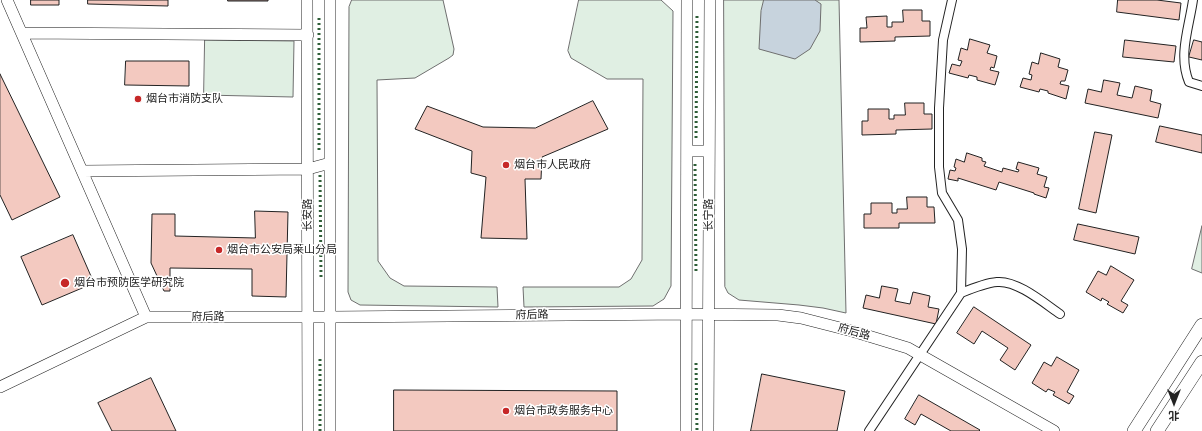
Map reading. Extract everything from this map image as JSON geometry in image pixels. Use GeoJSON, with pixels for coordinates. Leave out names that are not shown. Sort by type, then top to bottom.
{"type":"FeatureCollection","features":[{"type":"Feature","properties":{"kind":"main road"},"geometry":{"type":"LineString","coordinates":[[1134,431],[1202,325]]}},
{"type":"Feature","properties":{"kind":"main road"},"geometry":{"type":"LineString","coordinates":[[1157,431],[1202,362]]}},
{"type":"Feature","properties":{"kind":"street"},"geometry":{"type":"LineString","coordinates":[[7,0],[23,33],[146,317]]}},
{"type":"Feature","properties":{"kind":"street","name":"长安路"},"geometry":{"type":"LineString","coordinates":[[308,0],[308,431]]}},
{"type":"Feature","properties":{"kind":"street"},"geometry":{"type":"LineString","coordinates":[[330,0],[330,431]]}},
{"type":"Feature","properties":{"kind":"street","name":"长宁路"},"geometry":{"type":"LineString","coordinates":[[686,431],[687,0]]}},
{"type":"Feature","properties":{"kind":"street","name":"长宁路"},"geometry":{"type":"LineString","coordinates":[[708,431],[710,0]]}},
{"type":"Feature","properties":{"kind":"street"},"geometry":{"type":"LineString","coordinates":[[869,431],[961,293],[962,249],[958,220],[942,193],[939,167],[939,108],[943,40],[952,0]]}},
{"type":"Feature","properties":{"kind":"street"},"geometry":{"type":"LineString","coordinates":[[1193,0],[1184,52],[1185,72],[1190,82],[1202,86]]}},
{"type":"Feature","properties":{"kind":"street"},"geometry":{"type":"LineString","coordinates":[[23,33],[308,35]]}},
{"type":"Feature","properties":{"kind":"street"},"geometry":{"type":"LineString","coordinates":[[687,151],[709,151]]}},
{"type":"Feature","properties":{"kind":"street"},"geometry":{"type":"LineString","coordinates":[[82,171],[308,169],[330,163]]}},
{"type":"Feature","properties":{"kind":"street"},"geometry":{"type":"LineString","coordinates":[[961,293],[985,284],[999,282],[1012,284],[1024,289],[1060,314]]}},
{"type":"Feature","properties":{"kind":"street","name":"府后路"},"geometry":{"type":"LineString","coordinates":[[0,387],[146,317],[687,314],[778,315],[801,318],[908,348],[1054,431]]}},
{"type":"Feature","properties":{"kind":"green space"},"geometry":{"type":"Polygon","coordinates":[[[352,0],[443,0],[454,49],[453,55],[449,58],[415,78],[377,80],[378,261],[390,278],[404,286],[497,287],[498,307],[360,305],[351,300],[348,292],[349,7],[352,0]]]}},
{"type":"Feature","properties":{"kind":"green space"},"geometry":{"type":"Polygon","coordinates":[[[579,0],[661,0],[673,11],[671,286],[664,299],[653,306],[524,307],[523,287],[619,287],[631,279],[642,260],[643,79],[607,79],[571,58],[568,51],[579,0]]]}},
{"type":"Feature","properties":{"kind":"green space"},"geometry":{"type":"Polygon","coordinates":[[[724,0],[839,0],[846,313],[799,305],[739,300],[728,293],[725,287],[724,0]]]}},
{"type":"Feature","properties":{"kind":"green space"},"geometry":{"type":"Polygon","coordinates":[[[205,40],[294,41],[293,97],[204,95],[205,40]]]}},
{"type":"Feature","properties":{"kind":"green space"},"geometry":{"type":"Polygon","coordinates":[[[1202,226],[1202,273],[1192,269],[1202,226]]]}},
{"type":"Feature","properties":{"kind":"shaded area"},"geometry":{"type":"Polygon","coordinates":[[[764,0],[815,0],[821,4],[820,31],[810,49],[795,59],[759,49],[761,11],[764,0]]]}},
{"type":"Feature","properties":{"kind":"building"},"geometry":{"type":"Polygon","coordinates":[[[31,0],[59,0],[59,5],[31,5],[31,0]]]}},
{"type":"Feature","properties":{"kind":"building"},"geometry":{"type":"Polygon","coordinates":[[[88,0],[168,0],[168,6],[88,4],[88,0]]]}},
{"type":"Feature","properties":{"kind":"building"},"geometry":{"type":"Polygon","coordinates":[[[268,0],[268,1],[228,1],[268,0]]]}},
{"type":"Feature","properties":{"kind":"building"},"geometry":{"type":"Polygon","coordinates":[[[1118,0],[1157,0],[1181,3],[1179,20],[1117,12],[1118,0]]]}},
{"type":"Feature","properties":{"kind":"building"},"geometry":{"type":"Polygon","coordinates":[[[903,10],[922,10],[922,21],[930,21],[930,36],[895,37],[895,41],[860,42],[860,28],[867,28],[866,17],[887,16],[887,27],[892,27],[892,22],[903,22],[903,10]]]}},
{"type":"Feature","properties":{"kind":"building"},"geometry":{"type":"Polygon","coordinates":[[[970,39],[990,45],[987,53],[997,56],[994,68],[991,67],[990,70],[999,72],[995,85],[977,80],[977,77],[969,75],[968,78],[949,73],[952,64],[960,66],[962,61],[958,60],[961,48],[967,50],[970,39]]]}},
{"type":"Feature","properties":{"kind":"building"},"geometry":{"type":"Polygon","coordinates":[[[1125,40],[1176,46],[1174,62],[1123,57],[1125,40]]]}},
{"type":"Feature","properties":{"kind":"building"},"geometry":{"type":"Polygon","coordinates":[[[1194,40],[1202,42],[1202,60],[1189,57],[1194,40]]]}},
{"type":"Feature","properties":{"kind":"building"},"geometry":{"type":"Polygon","coordinates":[[[1041,53],[1060,59],[1058,67],[1068,70],[1065,81],[1061,81],[1060,84],[1069,86],[1066,99],[1048,93],[1048,91],[1040,89],[1039,92],[1020,87],[1023,78],[1031,80],[1032,75],[1029,74],[1032,62],[1038,64],[1041,53]]]}},
{"type":"Feature","properties":{"kind":"building"},"geometry":{"type":"Polygon","coordinates":[[[126,61],[189,61],[189,86],[125,85],[126,61]]]}},
{"type":"Feature","properties":{"kind":"building"},"geometry":{"type":"Polygon","coordinates":[[[0,74],[60,197],[12,220],[0,195],[0,74]]]}},
{"type":"Feature","properties":{"kind":"building"},"geometry":{"type":"Polygon","coordinates":[[[1104,80],[1120,83],[1117,95],[1132,98],[1135,86],[1152,90],[1150,101],[1161,104],[1158,118],[1085,103],[1088,89],[1101,92],[1104,80]]]}},
{"type":"Feature","properties":{"kind":"building","name":"烟台市人民政府"},"geometry":{"type":"Polygon","coordinates":[[[593,101],[608,129],[542,157],[541,179],[525,179],[527,239],[481,238],[486,177],[471,173],[472,151],[415,129],[427,106],[483,127],[535,128],[593,101]]]}},
{"type":"Feature","properties":{"kind":"building"},"geometry":{"type":"Polygon","coordinates":[[[905,103],[924,103],[924,114],[932,114],[932,129],[896,130],[896,134],[862,135],[862,121],[868,121],[868,109],[889,109],[889,119],[894,119],[894,115],[905,115],[905,103]]]}},
{"type":"Feature","properties":{"kind":"building"},"geometry":{"type":"Polygon","coordinates":[[[1160,126],[1202,135],[1202,153],[1156,142],[1160,126]]]}},
{"type":"Feature","properties":{"kind":"building"},"geometry":{"type":"Polygon","coordinates":[[[1095,132],[1112,135],[1096,213],[1079,209],[1095,132]]]}},
{"type":"Feature","properties":{"kind":"building"},"geometry":{"type":"Polygon","coordinates":[[[967,153],[982,158],[982,161],[986,162],[984,166],[1002,172],[1003,168],[1018,172],[1019,170],[1016,169],[1018,162],[1039,168],[1037,174],[1047,177],[1044,187],[1049,188],[1046,198],[999,182],[996,190],[958,178],[958,181],[948,179],[950,170],[955,171],[956,168],[954,167],[956,159],[964,162],[967,153]]]}},
{"type":"Feature","properties":{"kind":"building"},"geometry":{"type":"Polygon","coordinates":[[[907,197],[927,197],[927,207],[934,207],[935,223],[899,223],[899,228],[864,228],[864,214],[871,214],[871,203],[892,203],[892,213],[897,213],[897,209],[907,209],[907,197]]]}},
{"type":"Feature","properties":{"kind":"building","name":"烟台市公安局莱山分局"},"geometry":{"type":"Polygon","coordinates":[[[255,211],[288,212],[286,297],[252,296],[252,269],[170,268],[170,291],[164,291],[151,263],[152,214],[175,214],[175,236],[255,238],[255,211]]]}},
{"type":"Feature","properties":{"kind":"building"},"geometry":{"type":"Polygon","coordinates":[[[1078,224],[1139,237],[1135,254],[1074,240],[1078,224]]]}},
{"type":"Feature","properties":{"kind":"building"},"geometry":{"type":"Polygon","coordinates":[[[73,235],[94,283],[42,305],[21,257],[73,235]]]}},
{"type":"Feature","properties":{"kind":"building"},"geometry":{"type":"Polygon","coordinates":[[[1111,266],[1134,280],[1121,301],[1128,305],[1123,313],[1107,304],[1109,302],[1102,298],[1101,301],[1086,292],[1098,271],[1106,275],[1111,266]]]}},
{"type":"Feature","properties":{"kind":"building"},"geometry":{"type":"Polygon","coordinates":[[[882,286],[898,289],[895,301],[910,304],[913,292],[930,296],[928,307],[939,309],[936,324],[863,308],[866,295],[879,298],[882,286]]]}},
{"type":"Feature","properties":{"kind":"building"},"geometry":{"type":"Polygon","coordinates":[[[974,307],[1031,345],[1015,370],[1000,360],[1008,348],[982,331],[974,344],[957,333],[974,307]]]}},
{"type":"Feature","properties":{"kind":"building"},"geometry":{"type":"Polygon","coordinates":[[[1057,357],[1079,370],[1067,392],[1074,396],[1069,404],[1053,395],[1055,392],[1048,389],[1046,392],[1032,383],[1044,362],[1051,366],[1057,357]]]}},
{"type":"Feature","properties":{"kind":"building"},"geometry":{"type":"Polygon","coordinates":[[[762,374],[845,391],[837,431],[751,431],[762,374]]]}},
{"type":"Feature","properties":{"kind":"building"},"geometry":{"type":"Polygon","coordinates":[[[151,378],[176,431],[112,431],[98,403],[151,378]]]}},
{"type":"Feature","properties":{"kind":"building","name":"烟台市政务服务中心"},"geometry":{"type":"Polygon","coordinates":[[[394,390],[617,391],[617,431],[394,431],[394,390]]]}},
{"type":"Feature","properties":{"kind":"building"},"geometry":{"type":"Polygon","coordinates":[[[919,395],[980,430],[951,431],[921,414],[915,425],[905,419],[919,395]]]}},
{"type":"Feature","properties":{"kind":"hedge"},"geometry":{"type":"LineString","coordinates":[[696,138],[697,16]]}},
{"type":"Feature","properties":{"kind":"hedge"},"geometry":{"type":"LineString","coordinates":[[319,17],[319,150]]}},
{"type":"Feature","properties":{"kind":"hedge"},"geometry":{"type":"LineString","coordinates":[[695,164],[696,274]]}},
{"type":"Feature","properties":{"kind":"hedge"},"geometry":{"type":"LineString","coordinates":[[320,175],[321,277]]}},
{"type":"Feature","properties":{"kind":"hedge"},"geometry":{"type":"LineString","coordinates":[[320,356],[320,431]]}},
{"type":"Feature","properties":{"kind":"hedge"},"geometry":{"type":"LineString","coordinates":[[696,363],[697,431]]}},
{"type":"Feature","properties":{"kind":"place","name":"烟台市消防支队"},"geometry":{"type":"Point","coordinates":[138,99]}},
{"type":"Feature","properties":{"kind":"place","name":"烟台市人民政府"},"geometry":{"type":"Point","coordinates":[506,165]}},
{"type":"Feature","properties":{"kind":"place","name":"烟台市公安局莱山分局"},"geometry":{"type":"Point","coordinates":[219,250]}},
{"type":"Feature","properties":{"kind":"place","name":"烟台市预防医学研究院"},"geometry":{"type":"Point","coordinates":[65,283]}},
{"type":"Feature","properties":{"kind":"place","name":"烟台市政务服务中心"},"geometry":{"type":"Point","coordinates":[506,411]}}]}
